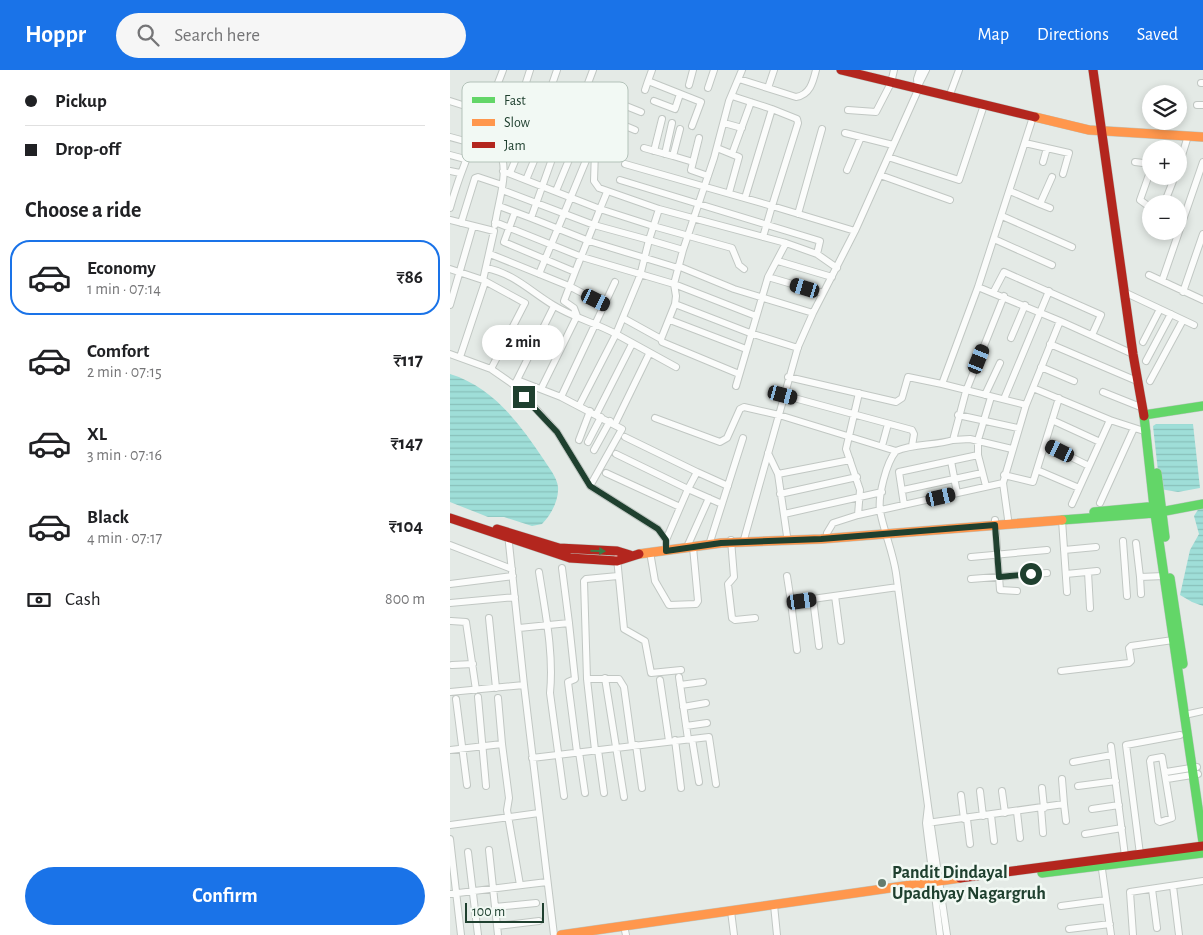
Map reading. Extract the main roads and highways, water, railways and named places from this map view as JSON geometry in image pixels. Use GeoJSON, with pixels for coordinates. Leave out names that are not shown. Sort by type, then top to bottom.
{"type":"FeatureCollection","features":[{"type":"Feature","properties":{"kind":"water"},"geometry":{"type":"Polygon","coordinates":[[[450,374],[479,388],[504,408],[525,433],[552,473],[557,483],[558,492],[551,512],[542,524],[532,526],[504,517],[488,517],[450,502],[450,374]]]}},
{"type":"Feature","properties":{"kind":"water"},"geometry":{"type":"Polygon","coordinates":[[[1156,424],[1193,424],[1200,488],[1178,492],[1160,489],[1153,426],[1156,424]]]}},
{"type":"Feature","properties":{"kind":"water"},"geometry":{"type":"Polygon","coordinates":[[[1199,508],[1203,508],[1203,606],[1180,595],[1190,550],[1199,534],[1194,516],[1199,508]]]}},
{"type":"Feature","properties":{"kind":"place","name":"Pandit Dindayal Upadhyay Nagargruh"},"geometry":{"type":"Point","coordinates":[882,883]}}]}
